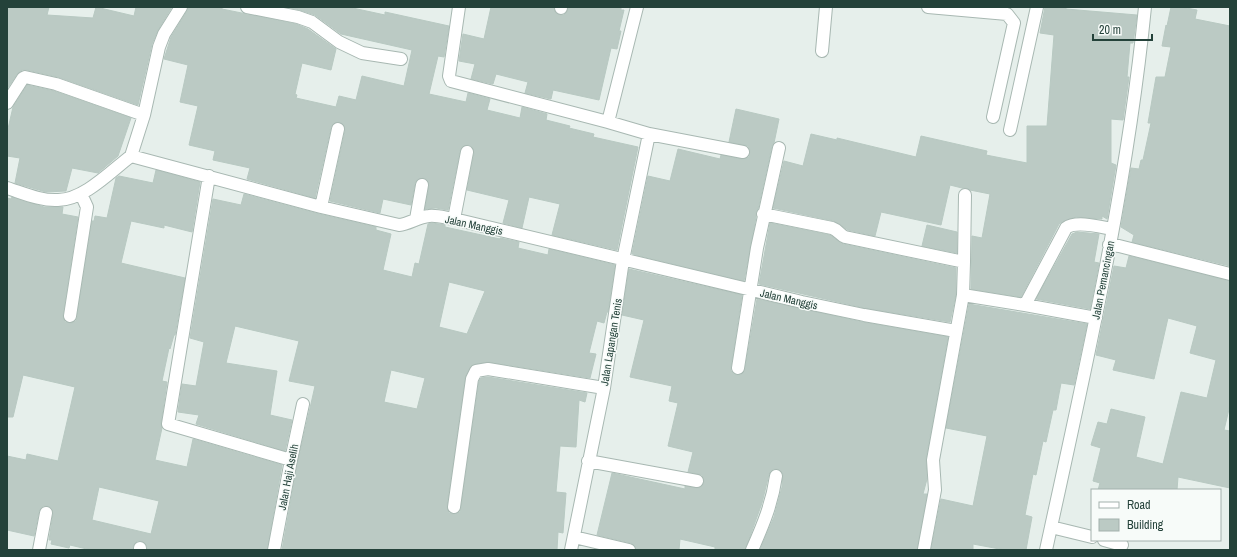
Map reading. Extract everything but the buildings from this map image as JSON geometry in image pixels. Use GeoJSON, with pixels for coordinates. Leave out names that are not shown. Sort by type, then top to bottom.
{"type":"FeatureCollection","features":[{"type":"Feature","properties":{"kind":"street"},"geometry":{"type":"LineString","coordinates":[[7,188],[43,199],[59,200],[81,194],[109,174],[130,156],[144,115],[159,47],[164,34],[181,7]]}},
{"type":"Feature","properties":{"kind":"street"},"geometry":{"type":"LineString","coordinates":[[248,7],[298,17],[312,22],[339,42],[362,52],[400,60]]}},
{"type":"Feature","properties":{"kind":"street"},"geometry":{"type":"LineString","coordinates":[[459,7],[449,76],[451,81],[650,134],[743,152]]}},
{"type":"Feature","properties":{"kind":"street"},"geometry":{"type":"LineString","coordinates":[[608,122],[637,7]]}},
{"type":"Feature","properties":{"kind":"street"},"geometry":{"type":"LineString","coordinates":[[822,51],[826,7]]}},
{"type":"Feature","properties":{"kind":"street"},"geometry":{"type":"LineString","coordinates":[[928,7],[953,8],[1007,14],[1014,23],[993,117]]}},
{"type":"Feature","properties":{"kind":"street"},"geometry":{"type":"LineString","coordinates":[[1010,130],[1038,7]]}},
{"type":"Feature","properties":{"kind":"street","name":"Jalan Pemancingan"},"geometry":{"type":"LineString","coordinates":[[1046,550],[1096,318],[1132,121],[1145,7]]}},
{"type":"Feature","properties":{"kind":"street"},"geometry":{"type":"LineString","coordinates":[[7,102],[25,77],[56,84],[144,115]]}},
{"type":"Feature","properties":{"kind":"street"},"geometry":{"type":"LineString","coordinates":[[321,207],[338,129]]}},
{"type":"Feature","properties":{"kind":"street","name":"Jalan Lapangan Tenis"},"geometry":{"type":"LineString","coordinates":[[571,550],[604,388],[623,260],[650,134]]}},
{"type":"Feature","properties":{"kind":"street"},"geometry":{"type":"LineString","coordinates":[[738,368],[763,214],[779,148]]}},
{"type":"Feature","properties":{"kind":"street"},"geometry":{"type":"LineString","coordinates":[[454,219],[468,152]]}},
{"type":"Feature","properties":{"kind":"street","name":"Jalan Manggis"},"geometry":{"type":"LineString","coordinates":[[130,156],[321,207],[398,225],[406,224],[416,219],[429,216],[454,219],[837,310],[956,331]]}},
{"type":"Feature","properties":{"kind":"street"},"geometry":{"type":"LineString","coordinates":[[209,176],[168,424],[291,460]]}},
{"type":"Feature","properties":{"kind":"street"},"geometry":{"type":"LineString","coordinates":[[416,219],[422,185]]}},
{"type":"Feature","properties":{"kind":"street"},"geometry":{"type":"LineString","coordinates":[[70,316],[87,207],[81,194]]}},
{"type":"Feature","properties":{"kind":"street"},"geometry":{"type":"LineString","coordinates":[[924,549],[935,490],[934,460],[962,295],[965,195]]}},
{"type":"Feature","properties":{"kind":"street"},"geometry":{"type":"LineString","coordinates":[[763,214],[836,229],[845,237],[964,262]]}},
{"type":"Feature","properties":{"kind":"street"},"geometry":{"type":"LineString","coordinates":[[1025,305],[1066,228],[1077,224],[1112,229]]}},
{"type":"Feature","properties":{"kind":"street"},"geometry":{"type":"LineString","coordinates":[[1109,245],[1119,246],[1230,274]]}},
{"type":"Feature","properties":{"kind":"street"},"geometry":{"type":"LineString","coordinates":[[962,295],[1096,318]]}},
{"type":"Feature","properties":{"kind":"street"},"geometry":{"type":"LineString","coordinates":[[454,507],[472,379],[476,371],[488,369],[604,388]]}},
{"type":"Feature","properties":{"kind":"street","name":"Jalan Haji Aselih"},"geometry":{"type":"LineString","coordinates":[[274,550],[303,404]]}},
{"type":"Feature","properties":{"kind":"street"},"geometry":{"type":"LineString","coordinates":[[588,461],[697,481]]}},
{"type":"Feature","properties":{"kind":"street"},"geometry":{"type":"LineString","coordinates":[[752,550],[768,513],[774,494],[776,476]]}},
{"type":"Feature","properties":{"kind":"street"},"geometry":{"type":"LineString","coordinates":[[39,550],[46,512]]}},
{"type":"Feature","properties":{"kind":"street"},"geometry":{"type":"LineString","coordinates":[[1051,527],[1091,537]]}},
{"type":"Feature","properties":{"kind":"street"},"geometry":{"type":"LineString","coordinates":[[574,537],[629,550]]}},
{"type":"Feature","properties":{"kind":"street"},"geometry":{"type":"LineString","coordinates":[[1108,541],[1122,545]]}}]}
